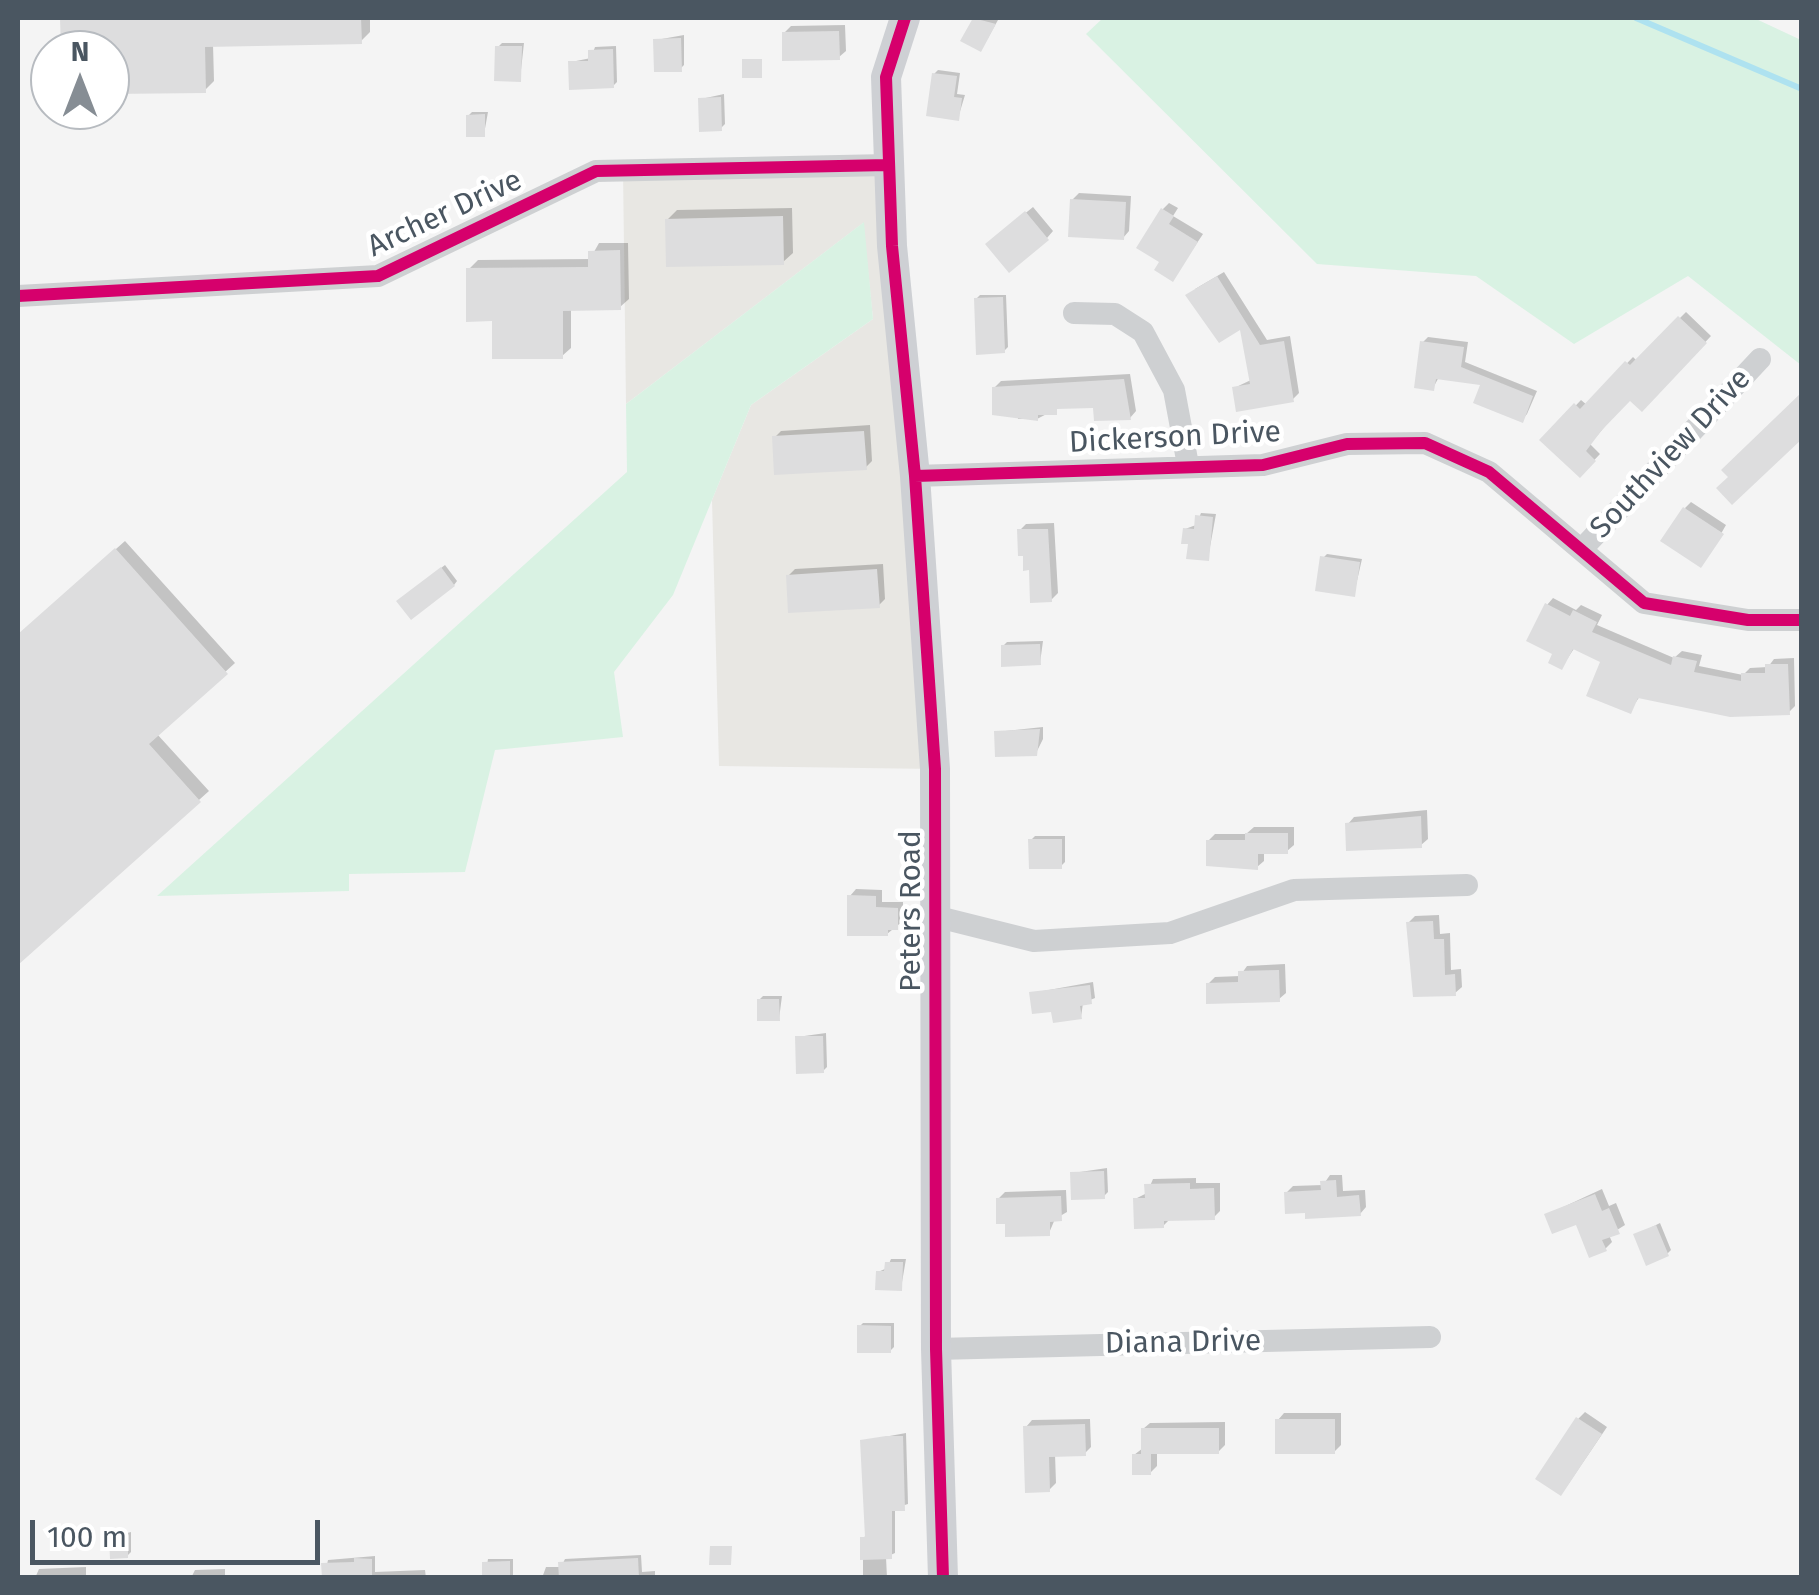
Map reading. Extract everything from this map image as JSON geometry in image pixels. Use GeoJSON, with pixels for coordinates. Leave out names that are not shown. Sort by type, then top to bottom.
{"type":"FeatureCollection","features":[{"type":"Feature","properties":{"kind":"street","name":"Peters Road"},"geometry":{"type":"LineString","coordinates":[[904,18],[886,78],[888,164],[935,769],[936,1348],[942,1578]]}},
{"type":"Feature","properties":{"kind":"street","name":"Archer Drive"},"geometry":{"type":"LineString","coordinates":[[18,296],[378,276],[596,171],[888,164]]}},
{"type":"Feature","properties":{"kind":"street"},"geometry":{"type":"LineString","coordinates":[[1074,313],[1115,314],[1143,332],[1174,390],[1188,464]]}},
{"type":"Feature","properties":{"kind":"street","name":"Southview Drive"},"geometry":{"type":"LineString","coordinates":[[1582,549],[1760,359]]}},
{"type":"Feature","properties":{"kind":"street","name":"Dickerson Drive"},"geometry":{"type":"LineString","coordinates":[[915,476],[1263,464],[1347,444],[1426,443],[1489,472],[1644,603],[1748,620],[1802,620]]}},
{"type":"Feature","properties":{"kind":"street"},"geometry":{"type":"LineString","coordinates":[[938,917],[1034,941],[1170,932],[1294,890],[1467,885]]}},
{"type":"Feature","properties":{"kind":"street","name":"Diana Drive"},"geometry":{"type":"LineString","coordinates":[[936,1348],[1430,1337]]}},
{"type":"Feature","properties":{"kind":"shaded area"},"geometry":{"type":"Polygon","coordinates":[[[888,165],[935,769],[719,766],[712,500],[751,405],[873,319],[863,223],[626,404],[623,170],[888,165]]]}},
{"type":"Feature","properties":{"kind":"green space"},"geometry":{"type":"Polygon","coordinates":[[[1103,18],[1754,18],[1801,40],[1801,365],[1688,276],[1574,344],[1476,276],[1317,264],[1086,34],[1103,18]]]}},
{"type":"Feature","properties":{"kind":"green space"},"geometry":{"type":"Polygon","coordinates":[[[864,222],[873,319],[751,405],[673,595],[614,672],[623,737],[495,750],[465,872],[349,874],[349,891],[157,896],[627,472],[626,404],[864,222]]]}},
{"type":"Feature","properties":{"kind":"building"},"geometry":{"type":"Polygon","coordinates":[[[60,18],[361,18],[362,44],[205,47],[206,93],[130,94],[130,30],[60,30],[60,18]]]}},
{"type":"Feature","properties":{"kind":"building"},"geometry":{"type":"Polygon","coordinates":[[[973,18],[996,24],[981,52],[960,41],[973,18]]]}},
{"type":"Feature","properties":{"kind":"building"},"geometry":{"type":"Polygon","coordinates":[[[839,31],[840,60],[782,61],[782,32],[839,31]]]}},
{"type":"Feature","properties":{"kind":"building"},"geometry":{"type":"Polygon","coordinates":[[[681,38],[682,72],[654,72],[653,39],[681,38]]]}},
{"type":"Feature","properties":{"kind":"building"},"geometry":{"type":"Polygon","coordinates":[[[495,46],[522,46],[521,82],[494,81],[495,46]]]}},
{"type":"Feature","properties":{"kind":"building"},"geometry":{"type":"Polygon","coordinates":[[[613,49],[614,88],[569,90],[568,61],[588,61],[588,50],[613,49]]]}},
{"type":"Feature","properties":{"kind":"building"},"geometry":{"type":"Polygon","coordinates":[[[742,59],[762,59],[762,78],[742,78],[742,59]]]}},
{"type":"Feature","properties":{"kind":"building"},"geometry":{"type":"Polygon","coordinates":[[[932,73],[957,76],[954,97],[962,98],[959,121],[926,116],[932,73]]]}},
{"type":"Feature","properties":{"kind":"building"},"geometry":{"type":"Polygon","coordinates":[[[721,97],[722,131],[699,132],[698,98],[721,97]]]}},
{"type":"Feature","properties":{"kind":"building"},"geometry":{"type":"Polygon","coordinates":[[[485,114],[485,137],[466,137],[466,115],[485,114]]]}},
{"type":"Feature","properties":{"kind":"building"},"geometry":{"type":"Polygon","coordinates":[[[1070,199],[1126,202],[1124,240],[1068,237],[1070,199]]]}},
{"type":"Feature","properties":{"kind":"building"},"geometry":{"type":"Polygon","coordinates":[[[1161,208],[1174,216],[1169,224],[1198,242],[1173,282],[1154,270],[1159,262],[1136,248],[1161,208]]]}},
{"type":"Feature","properties":{"kind":"building"},"geometry":{"type":"Polygon","coordinates":[[[1025,211],[1049,240],[1009,273],[985,244],[1025,211]]]}},
{"type":"Feature","properties":{"kind":"building"},"geometry":{"type":"Polygon","coordinates":[[[783,216],[784,265],[666,267],[665,219],[783,216]]]}},
{"type":"Feature","properties":{"kind":"building"},"geometry":{"type":"Polygon","coordinates":[[[620,250],[621,310],[563,311],[563,359],[492,359],[492,321],[466,322],[466,268],[588,267],[588,251],[620,250]]]}},
{"type":"Feature","properties":{"kind":"building"},"geometry":{"type":"Polygon","coordinates":[[[1217,276],[1260,345],[1284,341],[1294,402],[1236,412],[1232,387],[1250,384],[1240,330],[1219,343],[1185,295],[1217,276]]]}},
{"type":"Feature","properties":{"kind":"building"},"geometry":{"type":"Polygon","coordinates":[[[1003,297],[1005,353],[976,355],[974,298],[1003,297]]]}},
{"type":"Feature","properties":{"kind":"building"},"geometry":{"type":"Polygon","coordinates":[[[1678,316],[1707,343],[1642,412],[1630,401],[1602,430],[1586,451],[1596,461],[1580,478],[1539,440],[1574,403],[1580,409],[1625,361],[1630,365],[1678,316]]]}},
{"type":"Feature","properties":{"kind":"building"},"geometry":{"type":"Polygon","coordinates":[[[1420,341],[1464,347],[1461,367],[1533,396],[1523,423],[1473,403],[1480,385],[1436,379],[1434,391],[1414,388],[1420,341]]]}},
{"type":"Feature","properties":{"kind":"building"},"geometry":{"type":"Polygon","coordinates":[[[1124,379],[1131,420],[1094,421],[1093,408],[1057,409],[1057,415],[1038,415],[1038,421],[992,415],[992,387],[1124,379]]]}},
{"type":"Feature","properties":{"kind":"building"},"geometry":{"type":"Polygon","coordinates":[[[1802,392],[1802,439],[1732,505],[1716,488],[1728,477],[1721,470],[1802,392]]]}},
{"type":"Feature","properties":{"kind":"building"},"geometry":{"type":"Polygon","coordinates":[[[864,431],[867,470],[774,475],[772,436],[864,431]]]}},
{"type":"Feature","properties":{"kind":"building"},"geometry":{"type":"Polygon","coordinates":[[[1683,507],[1724,534],[1701,568],[1660,541],[1683,507]]]}},
{"type":"Feature","properties":{"kind":"building"},"geometry":{"type":"Polygon","coordinates":[[[1195,515],[1213,517],[1209,561],[1186,559],[1188,544],[1181,544],[1183,528],[1194,529],[1195,515]]]}},
{"type":"Feature","properties":{"kind":"building"},"geometry":{"type":"Polygon","coordinates":[[[1017,529],[1048,529],[1052,602],[1030,603],[1029,570],[1023,571],[1023,556],[1018,556],[1017,529]]]}},
{"type":"Feature","properties":{"kind":"building"},"geometry":{"type":"Polygon","coordinates":[[[115,548],[228,674],[149,744],[201,802],[18,965],[18,634],[115,548]]]}},
{"type":"Feature","properties":{"kind":"building"},"geometry":{"type":"Polygon","coordinates":[[[1320,556],[1360,562],[1355,597],[1315,591],[1320,556]]]}},
{"type":"Feature","properties":{"kind":"building"},"geometry":{"type":"Polygon","coordinates":[[[441,567],[455,586],[411,620],[396,601],[441,567]]]}},
{"type":"Feature","properties":{"kind":"building"},"geometry":{"type":"Polygon","coordinates":[[[877,569],[880,608],[788,613],[786,575],[877,569]]]}},
{"type":"Feature","properties":{"kind":"building"},"geometry":{"type":"Polygon","coordinates":[[[1545,603],[1570,616],[1573,610],[1597,622],[1592,632],[1671,665],[1673,656],[1697,661],[1694,672],[1741,681],[1741,673],[1765,673],[1765,664],[1788,664],[1790,715],[1730,717],[1638,698],[1631,714],[1586,696],[1600,662],[1573,649],[1562,670],[1548,663],[1552,654],[1526,641],[1545,603]]]}},
{"type":"Feature","properties":{"kind":"building"},"geometry":{"type":"Polygon","coordinates":[[[1040,644],[1041,665],[1001,667],[1001,645],[1040,644]]]}},
{"type":"Feature","properties":{"kind":"building"},"geometry":{"type":"Polygon","coordinates":[[[1040,729],[1037,756],[995,757],[994,731],[1040,729]]]}},
{"type":"Feature","properties":{"kind":"building"},"geometry":{"type":"Polygon","coordinates":[[[1421,816],[1422,848],[1346,851],[1345,823],[1421,816]]]}},
{"type":"Feature","properties":{"kind":"building"},"geometry":{"type":"Polygon","coordinates":[[[1245,833],[1288,833],[1288,854],[1258,854],[1258,870],[1206,866],[1206,840],[1245,840],[1245,833]]]}},
{"type":"Feature","properties":{"kind":"building"},"geometry":{"type":"Polygon","coordinates":[[[1028,839],[1062,839],[1062,869],[1029,869],[1028,839]]]}},
{"type":"Feature","properties":{"kind":"building"},"geometry":{"type":"Polygon","coordinates":[[[847,895],[876,896],[876,907],[898,908],[898,930],[888,930],[888,936],[847,936],[847,895]]]}},
{"type":"Feature","properties":{"kind":"building"},"geometry":{"type":"Polygon","coordinates":[[[1433,921],[1434,939],[1444,939],[1445,975],[1455,974],[1456,996],[1413,997],[1406,922],[1433,921]]]}},
{"type":"Feature","properties":{"kind":"building"},"geometry":{"type":"Polygon","coordinates":[[[1279,970],[1280,1002],[1206,1004],[1206,983],[1238,982],[1238,971],[1279,970]]]}},
{"type":"Feature","properties":{"kind":"building"},"geometry":{"type":"Polygon","coordinates":[[[1090,985],[1092,1004],[1080,1006],[1082,1019],[1053,1023],[1051,1012],[1032,1014],[1029,992],[1090,985]]]}},
{"type":"Feature","properties":{"kind":"building"},"geometry":{"type":"Polygon","coordinates":[[[757,999],[779,999],[780,1021],[757,1021],[757,999]]]}},
{"type":"Feature","properties":{"kind":"building"},"geometry":{"type":"Polygon","coordinates":[[[795,1036],[823,1036],[824,1073],[796,1074],[795,1036]]]}},
{"type":"Feature","properties":{"kind":"building"},"geometry":{"type":"Polygon","coordinates":[[[1104,1171],[1105,1199],[1071,1200],[1070,1172],[1104,1171]]]}},
{"type":"Feature","properties":{"kind":"building"},"geometry":{"type":"Polygon","coordinates":[[[1336,1180],[1337,1197],[1359,1195],[1361,1216],[1305,1219],[1305,1213],[1285,1214],[1284,1192],[1321,1190],[1320,1181],[1336,1180]]]}},
{"type":"Feature","properties":{"kind":"building"},"geometry":{"type":"Polygon","coordinates":[[[1190,1183],[1190,1189],[1214,1188],[1215,1220],[1164,1221],[1164,1228],[1134,1229],[1133,1198],[1145,1198],[1144,1184],[1190,1183]]]}},
{"type":"Feature","properties":{"kind":"building"},"geometry":{"type":"Polygon","coordinates":[[[1595,1194],[1602,1211],[1609,1208],[1620,1234],[1602,1240],[1607,1251],[1589,1258],[1576,1225],[1552,1234],[1544,1214],[1595,1194]]]}},
{"type":"Feature","properties":{"kind":"building"},"geometry":{"type":"Polygon","coordinates":[[[1061,1196],[1062,1221],[1050,1222],[1050,1236],[1005,1237],[1005,1224],[996,1224],[996,1198],[1061,1196]]]}},
{"type":"Feature","properties":{"kind":"building"},"geometry":{"type":"Polygon","coordinates":[[[1656,1225],[1669,1256],[1646,1266],[1633,1234],[1656,1225]]]}},
{"type":"Feature","properties":{"kind":"building"},"geometry":{"type":"Polygon","coordinates":[[[885,1262],[903,1262],[902,1291],[875,1290],[876,1271],[884,1271],[885,1262]]]}},
{"type":"Feature","properties":{"kind":"building"},"geometry":{"type":"Polygon","coordinates":[[[857,1325],[891,1326],[891,1353],[857,1353],[857,1325]]]}},
{"type":"Feature","properties":{"kind":"building"},"geometry":{"type":"Polygon","coordinates":[[[1576,1417],[1602,1434],[1561,1496],[1535,1479],[1576,1417]]]}},
{"type":"Feature","properties":{"kind":"building"},"geometry":{"type":"Polygon","coordinates":[[[1275,1419],[1335,1419],[1335,1454],[1275,1454],[1275,1419]]]}},
{"type":"Feature","properties":{"kind":"building"},"geometry":{"type":"Polygon","coordinates":[[[1085,1424],[1086,1456],[1049,1457],[1050,1492],[1025,1493],[1023,1426],[1085,1424]]]}},
{"type":"Feature","properties":{"kind":"building"},"geometry":{"type":"Polygon","coordinates":[[[1141,1428],[1219,1428],[1219,1454],[1151,1454],[1151,1475],[1132,1475],[1132,1454],[1141,1454],[1141,1428]]]}},
{"type":"Feature","properties":{"kind":"building"},"geometry":{"type":"Polygon","coordinates":[[[903,1436],[905,1511],[892,1511],[892,1559],[860,1560],[860,1537],[865,1537],[860,1440],[903,1436]]]}},
{"type":"Feature","properties":{"kind":"building"},"geometry":{"type":"Polygon","coordinates":[[[128,1535],[128,1558],[110,1559],[109,1536],[128,1535]]]}},
{"type":"Feature","properties":{"kind":"building"},"geometry":{"type":"Polygon","coordinates":[[[710,1546],[732,1546],[731,1565],[709,1565],[710,1546]]]}},
{"type":"Feature","properties":{"kind":"building"},"geometry":{"type":"Polygon","coordinates":[[[354,1558],[372,1559],[372,1578],[322,1578],[321,1563],[354,1562],[354,1558]]]}},
{"type":"Feature","properties":{"kind":"building"},"geometry":{"type":"Polygon","coordinates":[[[638,1558],[639,1578],[559,1578],[558,1562],[638,1558]]]}},
{"type":"Feature","properties":{"kind":"building"},"geometry":{"type":"Polygon","coordinates":[[[510,1561],[510,1578],[482,1578],[482,1562],[510,1561]]]}},
{"type":"Feature","properties":{"kind":"waterway"},"geometry":{"type":"LineString","coordinates":[[1636,18],[1802,89]]}},
{"type":"Feature","properties":{"kind":"cycle path"},"geometry":{"type":"LineString","coordinates":[[905,18],[886,77],[892,246],[915,476],[935,769],[936,1349],[943,1578]]}},
{"type":"Feature","properties":{"kind":"cycle path"},"geometry":{"type":"LineString","coordinates":[[18,296],[378,276],[596,171],[888,165]]}},
{"type":"Feature","properties":{"kind":"cycle path"},"geometry":{"type":"LineString","coordinates":[[915,476],[1263,465],[1347,444],[1425,443],[1489,472],[1644,603],[1748,620],[1802,620]]}}]}
